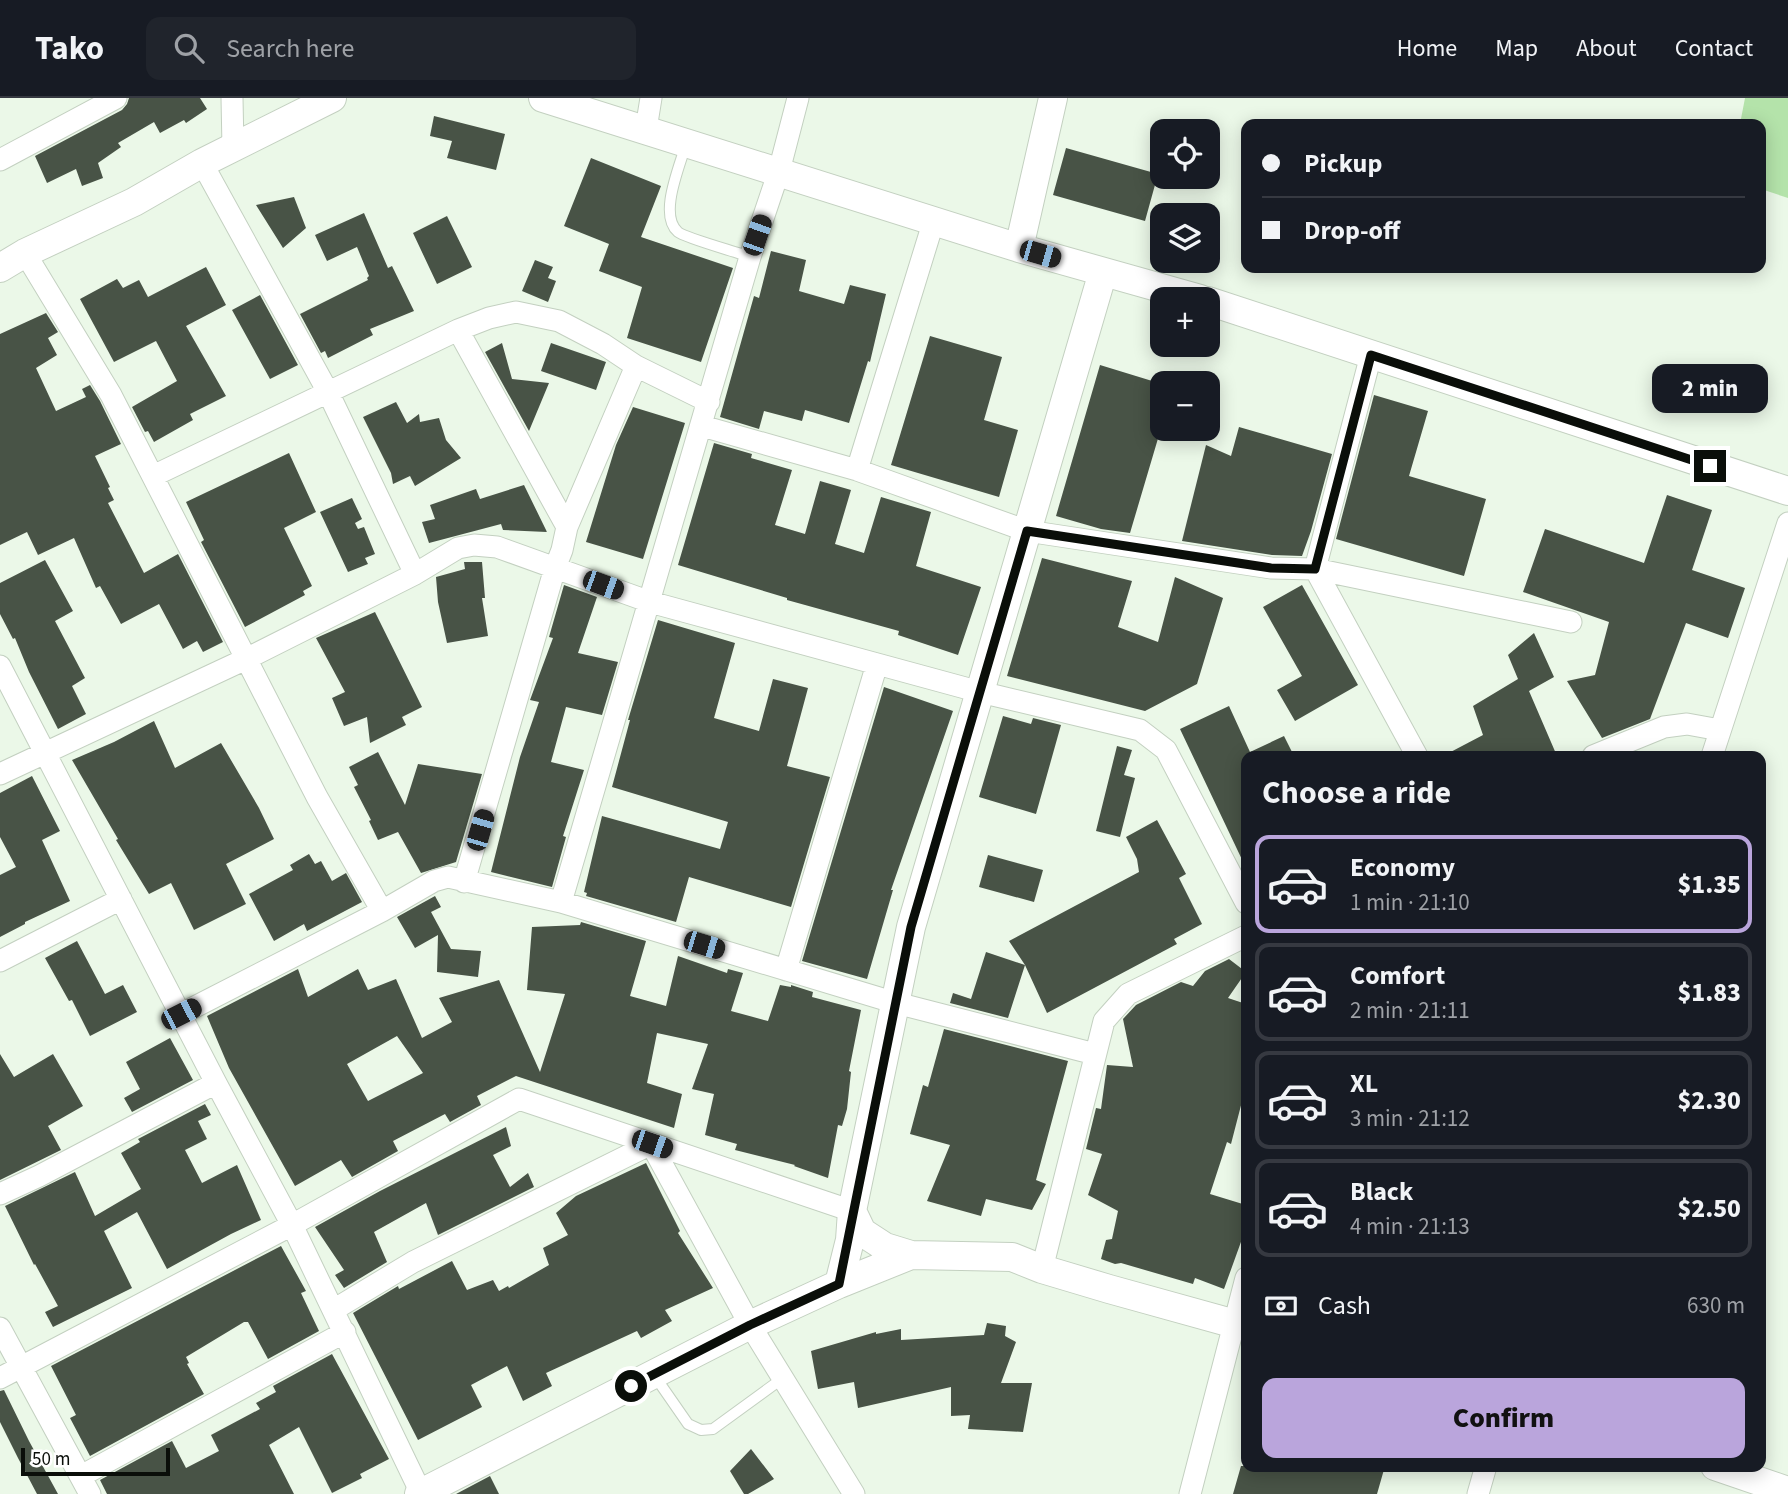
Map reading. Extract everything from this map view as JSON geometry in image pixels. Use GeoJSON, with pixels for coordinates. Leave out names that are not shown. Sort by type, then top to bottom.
{"type":"FeatureCollection","features":[{"type":"Feature","properties":{"kind":"street"},"geometry":{"type":"LineString","coordinates":[[0,160],[116,98]]}},
{"type":"Feature","properties":{"kind":"street"},"geometry":{"type":"LineString","coordinates":[[232,98],[233,148]]}},
{"type":"Feature","properties":{"kind":"street"},"geometry":{"type":"LineString","coordinates":[[0,268],[25,253],[134,202],[202,163],[332,98]]}},
{"type":"Feature","properties":{"kind":"street"},"geometry":{"type":"LineString","coordinates":[[543,98],[1019,248],[1157,287]]}},
{"type":"Feature","properties":{"kind":"street"},"geometry":{"type":"LineString","coordinates":[[646,130],[652,98]]}},
{"type":"Feature","properties":{"kind":"street"},"geometry":{"type":"LineString","coordinates":[[561,902],[750,257],[779,172],[798,98]]}},
{"type":"Feature","properties":{"kind":"street"},"geometry":{"type":"LineString","coordinates":[[1019,248],[1053,98]]}},
{"type":"Feature","properties":{"kind":"street"},"geometry":{"type":"LineString","coordinates":[[202,163],[328,392],[415,575]]}},
{"type":"Feature","properties":{"kind":"street"},"geometry":{"type":"LineString","coordinates":[[857,470],[934,220]]}},
{"type":"Feature","properties":{"kind":"street"},"geometry":{"type":"LineString","coordinates":[[25,253],[111,395],[317,797],[382,911]]}},
{"type":"Feature","properties":{"kind":"street"},"geometry":{"type":"LineString","coordinates":[[839,1284],[911,927],[1103,272]]}},
{"type":"Feature","properties":{"kind":"street"},"geometry":{"type":"LineString","coordinates":[[1220,305],[1788,491]]}},
{"type":"Feature","properties":{"kind":"street"},"geometry":{"type":"LineString","coordinates":[[153,476],[458,330],[489,318],[516,312],[559,321],[603,344],[636,366],[709,401]]}},
{"type":"Feature","properties":{"kind":"street"},"geometry":{"type":"LineString","coordinates":[[458,330],[567,527]]}},
{"type":"Feature","properties":{"kind":"street"},"geometry":{"type":"LineString","coordinates":[[1371,355],[1315,569],[1414,751]]}},
{"type":"Feature","properties":{"kind":"street"},"geometry":{"type":"LineString","coordinates":[[464,882],[567,527],[636,366]]}},
{"type":"Feature","properties":{"kind":"street"},"geometry":{"type":"LineString","coordinates":[[702,426],[857,470],[1027,531],[1271,568],[1315,569],[1571,622]]}},
{"type":"Feature","properties":{"kind":"street"},"geometry":{"type":"LineString","coordinates":[[1714,751],[1788,523]]}},
{"type":"Feature","properties":{"kind":"street"},"geometry":{"type":"LineString","coordinates":[[0,774],[248,659],[415,575],[458,548],[474,545],[497,547],[650,602],[980,692],[1140,730],[1154,738],[1166,750],[1241,893]]}},
{"type":"Feature","properties":{"kind":"street"},"geometry":{"type":"LineString","coordinates":[[786,970],[877,664]]}},
{"type":"Feature","properties":{"kind":"street"},"geometry":{"type":"LineString","coordinates":[[0,666],[335,1309],[420,1493],[750,1325],[839,1284],[911,1255]]}},
{"type":"Feature","properties":{"kind":"street"},"geometry":{"type":"LineString","coordinates":[[1605,751],[1664,727],[1687,724],[1720,730]]}},
{"type":"Feature","properties":{"kind":"street"},"geometry":{"type":"LineString","coordinates":[[181,1014],[382,911],[434,881],[448,877],[561,902],[896,1003],[1096,1054]]}},
{"type":"Feature","properties":{"kind":"street"},"geometry":{"type":"LineString","coordinates":[[0,961],[121,899]]}},
{"type":"Feature","properties":{"kind":"street"},"geometry":{"type":"LineString","coordinates":[[1042,1269],[1104,1021],[1128,994],[1241,938]]}},
{"type":"Feature","properties":{"kind":"street"},"geometry":{"type":"LineString","coordinates":[[0,1194],[39,1177],[216,1083]]}},
{"type":"Feature","properties":{"kind":"street"},"geometry":{"type":"LineString","coordinates":[[0,1378],[292,1225],[519,1099],[852,1211],[862,1232],[885,1247],[911,1255],[1012,1257],[1042,1269],[1239,1325],[1190,1494]]}},
{"type":"Feature","properties":{"kind":"street"},"geometry":{"type":"LineString","coordinates":[[335,1309],[414,1262],[652,1144]]}},
{"type":"Feature","properties":{"kind":"street"},"geometry":{"type":"LineString","coordinates":[[652,1144],[750,1325],[854,1494]]}},
{"type":"Feature","properties":{"kind":"street"},"geometry":{"type":"LineString","coordinates":[[0,1328],[86,1485],[345,1332]]}},
{"type":"Feature","properties":{"kind":"street"},"geometry":{"type":"LineString","coordinates":[[1478,1494],[1484,1472]]}},
{"type":"Feature","properties":{"kind":"street"},"geometry":{"type":"LineString","coordinates":[[1732,1472],[1787,1491]]}},
{"type":"Feature","properties":{"kind":"lane"},"geometry":{"type":"LineString","coordinates":[[686,142],[669,204],[671,221],[679,233],[750,257]]}},
{"type":"Feature","properties":{"kind":"lane"},"geometry":{"type":"LineString","coordinates":[[654,1374],[688,1423],[701,1430],[713,1429],[783,1378]]}},
{"type":"Feature","properties":{"kind":"green space"},"geometry":{"type":"Polygon","coordinates":[[[1745,98],[1788,98],[1788,198],[1766,191],[1766,119],[1741,119],[1745,98]]]}},
{"type":"Feature","properties":{"kind":"building"},"geometry":{"type":"Polygon","coordinates":[[[129,98],[200,98],[207,109],[186,123],[184,120],[160,133],[154,122],[118,143],[121,147],[98,163],[103,178],[82,186],[76,169],[47,183],[35,156],[122,110],[129,98]]]}},
{"type":"Feature","properties":{"kind":"building"},"geometry":{"type":"Polygon","coordinates":[[[434,116],[505,134],[496,170],[447,158],[452,141],[430,136],[434,116]]]}},
{"type":"Feature","properties":{"kind":"building"},"geometry":{"type":"Polygon","coordinates":[[[1066,148],[1150,172],[1150,189],[1154,189],[1145,221],[1053,195],[1066,148]]]}},
{"type":"Feature","properties":{"kind":"building"},"geometry":{"type":"Polygon","coordinates":[[[591,158],[661,186],[641,237],[733,268],[701,362],[627,338],[642,287],[599,271],[609,244],[564,226],[591,158]]]}},
{"type":"Feature","properties":{"kind":"building"},"geometry":{"type":"Polygon","coordinates":[[[294,197],[306,228],[283,248],[256,205],[294,197]]]}},
{"type":"Feature","properties":{"kind":"building"},"geometry":{"type":"Polygon","coordinates":[[[364,213],[388,268],[392,266],[414,311],[370,329],[373,335],[328,358],[325,351],[321,353],[300,314],[368,280],[369,276],[357,247],[327,261],[315,235],[364,213]]]}},
{"type":"Feature","properties":{"kind":"building"},"geometry":{"type":"Polygon","coordinates":[[[447,216],[472,267],[437,284],[413,233],[447,216]]]}},
{"type":"Feature","properties":{"kind":"building"},"geometry":{"type":"Polygon","coordinates":[[[771,251],[806,260],[799,291],[844,304],[850,285],[886,294],[870,362],[868,361],[849,423],[805,410],[802,421],[764,411],[759,429],[720,417],[754,296],[759,298],[771,251]]]}},
{"type":"Feature","properties":{"kind":"building"},"geometry":{"type":"Polygon","coordinates":[[[535,260],[553,267],[548,278],[556,281],[548,302],[522,291],[535,260]]]}},
{"type":"Feature","properties":{"kind":"building"},"geometry":{"type":"Polygon","coordinates":[[[206,267],[226,305],[186,326],[226,396],[190,414],[193,420],[154,442],[148,431],[145,432],[132,407],[177,381],[156,341],[114,362],[80,299],[117,279],[123,288],[139,280],[148,297],[206,267]]]}},
{"type":"Feature","properties":{"kind":"building"},"geometry":{"type":"Polygon","coordinates":[[[260,295],[298,365],[270,379],[232,310],[260,295]]]}},
{"type":"Feature","properties":{"kind":"building"},"geometry":{"type":"Polygon","coordinates":[[[46,313],[58,332],[48,338],[57,355],[36,368],[56,411],[86,397],[82,389],[90,385],[100,401],[121,444],[95,456],[114,500],[108,503],[144,573],[178,554],[223,642],[203,652],[197,641],[183,649],[159,604],[121,624],[100,586],[96,588],[74,538],[38,555],[27,532],[0,545],[0,334],[46,313]]]}},
{"type":"Feature","properties":{"kind":"building"},"geometry":{"type":"Polygon","coordinates":[[[930,336],[1002,357],[984,420],[1018,430],[999,497],[891,465],[930,336]]]}},
{"type":"Feature","properties":{"kind":"building"},"geometry":{"type":"Polygon","coordinates":[[[502,343],[512,379],[549,383],[529,431],[485,352],[502,343]]]}},
{"type":"Feature","properties":{"kind":"building"},"geometry":{"type":"Polygon","coordinates":[[[551,343],[606,362],[596,390],[541,371],[551,343]]]}},
{"type":"Feature","properties":{"kind":"building"},"geometry":{"type":"Polygon","coordinates":[[[1100,365],[1150,380],[1150,441],[1157,441],[1130,533],[1101,529],[1056,516],[1100,365]]]}},
{"type":"Feature","properties":{"kind":"building"},"geometry":{"type":"Polygon","coordinates":[[[1374,395],[1428,411],[1409,476],[1486,499],[1464,576],[1336,539],[1374,395]]]}},
{"type":"Feature","properties":{"kind":"building"},"geometry":{"type":"Polygon","coordinates":[[[396,402],[407,423],[419,414],[420,422],[439,418],[446,440],[461,458],[415,486],[410,476],[393,484],[391,473],[363,417],[396,402]]]}},
{"type":"Feature","properties":{"kind":"building"},"geometry":{"type":"Polygon","coordinates":[[[633,407],[685,423],[643,559],[586,542],[616,445],[633,407]]]}},
{"type":"Feature","properties":{"kind":"building"},"geometry":{"type":"Polygon","coordinates":[[[1239,427],[1332,454],[1302,556],[1272,555],[1182,541],[1206,445],[1231,456],[1239,427]]]}},
{"type":"Feature","properties":{"kind":"building"},"geometry":{"type":"Polygon","coordinates":[[[714,443],[792,470],[775,525],[805,534],[820,481],[851,490],[835,544],[864,553],[881,497],[931,512],[916,566],[981,587],[958,655],[898,635],[899,631],[787,600],[678,565],[714,443]]]}},
{"type":"Feature","properties":{"kind":"building"},"geometry":{"type":"Polygon","coordinates":[[[289,453],[316,512],[284,528],[312,586],[303,591],[305,595],[245,627],[201,542],[204,540],[186,502],[289,453]]]}},
{"type":"Feature","properties":{"kind":"building"},"geometry":{"type":"Polygon","coordinates":[[[524,485],[547,532],[503,530],[501,524],[429,543],[422,522],[435,519],[430,505],[476,489],[480,499],[524,485]]]}},
{"type":"Feature","properties":{"kind":"building"},"geometry":{"type":"Polygon","coordinates":[[[1667,495],[1712,510],[1692,570],[1745,588],[1728,638],[1686,623],[1650,719],[1602,738],[1567,681],[1595,675],[1609,622],[1523,592],[1545,529],[1644,563],[1667,495]]]}},
{"type":"Feature","properties":{"kind":"building"},"geometry":{"type":"Polygon","coordinates":[[[352,498],[362,519],[355,523],[358,529],[364,527],[375,554],[365,558],[368,564],[348,572],[320,512],[352,498]]]}},
{"type":"Feature","properties":{"kind":"building"},"geometry":{"type":"Polygon","coordinates":[[[1042,558],[1132,581],[1118,627],[1158,642],[1175,577],[1223,598],[1197,684],[1145,711],[1007,676],[1042,558]]]}},
{"type":"Feature","properties":{"kind":"building"},"geometry":{"type":"Polygon","coordinates":[[[45,560],[73,611],[55,621],[85,678],[72,686],[86,714],[58,729],[15,638],[13,639],[0,614],[0,583],[45,560]]]}},
{"type":"Feature","properties":{"kind":"building"},"geometry":{"type":"Polygon","coordinates":[[[464,562],[482,562],[485,598],[482,598],[488,636],[447,643],[438,602],[436,577],[465,569],[464,562]]]}},
{"type":"Feature","properties":{"kind":"building"},"geometry":{"type":"Polygon","coordinates":[[[564,585],[597,597],[578,653],[618,662],[602,715],[566,707],[551,762],[584,770],[563,836],[566,837],[552,887],[491,872],[520,757],[539,702],[530,700],[553,638],[549,637],[564,585]]]}},
{"type":"Feature","properties":{"kind":"building"},"geometry":{"type":"Polygon","coordinates":[[[1302,585],[1358,685],[1295,721],[1277,690],[1302,676],[1263,607],[1302,585]]]}},
{"type":"Feature","properties":{"kind":"building"},"geometry":{"type":"Polygon","coordinates":[[[375,612],[422,707],[402,717],[406,725],[370,743],[367,717],[344,726],[332,698],[345,692],[316,638],[375,612]]]}},
{"type":"Feature","properties":{"kind":"building"},"geometry":{"type":"Polygon","coordinates":[[[658,620],[735,643],[714,718],[759,731],[773,679],[808,688],[787,766],[830,777],[791,907],[689,877],[676,922],[586,896],[587,893],[584,892],[602,816],[720,849],[728,822],[612,787],[628,720],[658,620]]]}},
{"type":"Feature","properties":{"kind":"building"},"geometry":{"type":"Polygon","coordinates":[[[1534,633],[1554,677],[1529,691],[1555,751],[1453,751],[1483,735],[1473,706],[1518,679],[1508,655],[1534,633]]]}},
{"type":"Feature","properties":{"kind":"building"},"geometry":{"type":"Polygon","coordinates":[[[884,687],[953,711],[891,890],[867,979],[802,961],[884,687]]]}},
{"type":"Feature","properties":{"kind":"building"},"geometry":{"type":"Polygon","coordinates":[[[1229,706],[1250,751],[1241,751],[1241,857],[1180,729],[1229,706]]]}},
{"type":"Feature","properties":{"kind":"building"},"geometry":{"type":"Polygon","coordinates":[[[1003,716],[1031,724],[1033,718],[1061,725],[1036,814],[979,797],[1003,716]]]}},
{"type":"Feature","properties":{"kind":"building"},"geometry":{"type":"Polygon","coordinates":[[[154,721],[175,768],[221,743],[274,839],[226,864],[246,904],[194,930],[171,883],[149,894],[72,760],[154,721]]]}},
{"type":"Feature","properties":{"kind":"building"},"geometry":{"type":"Polygon","coordinates":[[[1284,736],[1292,751],[1252,751],[1284,736]]]}},
{"type":"Feature","properties":{"kind":"building"},"geometry":{"type":"Polygon","coordinates":[[[1117,746],[1132,750],[1124,775],[1135,778],[1120,837],[1096,831],[1117,746]]]}},
{"type":"Feature","properties":{"kind":"building"},"geometry":{"type":"Polygon","coordinates":[[[378,752],[405,805],[418,764],[482,774],[456,862],[421,873],[398,832],[378,840],[354,787],[358,785],[349,767],[378,752]]]}},
{"type":"Feature","properties":{"kind":"building"},"geometry":{"type":"Polygon","coordinates":[[[32,776],[60,831],[42,840],[70,901],[0,937],[0,875],[16,867],[0,837],[0,793],[32,776]]]}},
{"type":"Feature","properties":{"kind":"building"},"geometry":{"type":"Polygon","coordinates":[[[1157,820],[1186,874],[1179,878],[1202,924],[1174,939],[1177,944],[1047,1013],[1025,965],[1009,941],[1139,872],[1137,859],[1126,837],[1157,820]]]}},
{"type":"Feature","properties":{"kind":"building"},"geometry":{"type":"Polygon","coordinates":[[[309,854],[315,864],[321,861],[332,881],[346,873],[362,902],[307,931],[304,924],[274,941],[249,894],[293,870],[290,865],[309,854]]]}},
{"type":"Feature","properties":{"kind":"building"},"geometry":{"type":"Polygon","coordinates":[[[988,855],[1043,870],[1034,902],[979,887],[988,855]]]}},
{"type":"Feature","properties":{"kind":"building"},"geometry":{"type":"Polygon","coordinates":[[[435,896],[441,907],[431,912],[451,949],[481,951],[478,977],[437,972],[438,935],[415,948],[397,917],[435,896]]]}},
{"type":"Feature","properties":{"kind":"building"},"geometry":{"type":"Polygon","coordinates":[[[581,922],[646,941],[630,996],[666,1006],[678,956],[727,973],[728,969],[743,973],[731,1011],[768,1021],[780,985],[791,985],[813,992],[812,997],[861,1010],[849,1071],[847,1109],[842,1126],[838,1125],[828,1178],[795,1165],[735,1150],[737,1144],[705,1135],[714,1094],[692,1089],[708,1044],[657,1033],[647,1083],[682,1094],[674,1128],[516,1076],[477,1096],[481,1105],[450,1122],[445,1114],[393,1141],[398,1151],[352,1177],[341,1160],[295,1186],[229,1068],[207,1016],[298,969],[308,997],[358,969],[368,990],[396,979],[422,1038],[452,1022],[439,998],[499,980],[540,1072],[565,994],[527,990],[532,927],[580,925],[581,922]],[[397,1036],[347,1064],[368,1101],[423,1073],[397,1036]]]}},
{"type":"Feature","properties":{"kind":"building"},"geometry":{"type":"Polygon","coordinates":[[[77,941],[105,994],[123,985],[137,1012],[90,1036],[72,1000],[69,1001],[45,958],[77,941]]]}},
{"type":"Feature","properties":{"kind":"building"},"geometry":{"type":"Polygon","coordinates":[[[986,952],[1025,965],[1008,1018],[950,1003],[953,993],[971,999],[986,952]]]}},
{"type":"Feature","properties":{"kind":"building"},"geometry":{"type":"Polygon","coordinates":[[[1229,959],[1241,968],[1241,979],[1228,998],[1241,1002],[1241,1105],[1231,1144],[1227,1142],[1210,1194],[1241,1203],[1241,1242],[1224,1289],[1195,1278],[1193,1284],[1101,1259],[1106,1240],[1112,1239],[1118,1211],[1088,1195],[1102,1154],[1086,1149],[1096,1108],[1101,1109],[1107,1065],[1133,1067],[1123,1019],[1136,1005],[1181,982],[1193,986],[1205,971],[1229,959]]]}},
{"type":"Feature","properties":{"kind":"building"},"geometry":{"type":"Polygon","coordinates":[[[944,1029],[1068,1061],[1036,1180],[1046,1184],[1032,1210],[986,1199],[981,1216],[927,1201],[950,1145],[910,1134],[923,1085],[928,1087],[944,1029]]]}},
{"type":"Feature","properties":{"kind":"building"},"geometry":{"type":"Polygon","coordinates":[[[170,1038],[193,1080],[132,1112],[124,1098],[140,1089],[126,1062],[170,1038]]]}},
{"type":"Feature","properties":{"kind":"building"},"geometry":{"type":"Polygon","coordinates":[[[0,1054],[14,1077],[53,1054],[83,1106],[48,1126],[61,1150],[0,1180],[0,1054]]]}},
{"type":"Feature","properties":{"kind":"building"},"geometry":{"type":"Polygon","coordinates":[[[205,1104],[211,1115],[198,1121],[207,1139],[185,1150],[202,1183],[237,1165],[261,1220],[167,1269],[137,1212],[104,1231],[132,1288],[53,1327],[45,1312],[58,1306],[5,1206],[75,1172],[95,1216],[141,1189],[121,1153],[140,1142],[138,1139],[205,1104]]]}},
{"type":"Feature","properties":{"kind":"building"},"geometry":{"type":"Polygon","coordinates":[[[506,1127],[511,1146],[493,1155],[510,1187],[528,1173],[534,1187],[438,1235],[426,1203],[374,1232],[387,1262],[344,1288],[335,1275],[344,1270],[315,1227],[506,1127]]]}},
{"type":"Feature","properties":{"kind":"building"},"geometry":{"type":"Polygon","coordinates":[[[646,1163],[680,1231],[678,1233],[713,1288],[665,1310],[672,1321],[641,1338],[637,1331],[546,1373],[552,1386],[523,1401],[507,1366],[471,1385],[482,1407],[418,1440],[353,1313],[398,1286],[399,1289],[452,1261],[467,1290],[493,1280],[499,1291],[508,1286],[509,1288],[549,1265],[543,1248],[568,1235],[556,1213],[576,1196],[646,1163]]]}},
{"type":"Feature","properties":{"kind":"building"},"geometry":{"type":"Polygon","coordinates":[[[281,1246],[306,1291],[301,1293],[319,1331],[268,1359],[248,1322],[244,1322],[186,1357],[189,1363],[187,1364],[204,1394],[90,1456],[70,1418],[76,1415],[51,1366],[281,1246]]]}},
{"type":"Feature","properties":{"kind":"building"},"geometry":{"type":"Polygon","coordinates":[[[987,1323],[1006,1326],[1005,1336],[1016,1342],[1001,1383],[1032,1383],[1023,1432],[968,1429],[970,1415],[951,1416],[951,1387],[858,1408],[854,1382],[818,1389],[811,1351],[876,1332],[901,1329],[901,1340],[984,1335],[987,1323]]]}},
{"type":"Feature","properties":{"kind":"building"},"geometry":{"type":"Polygon","coordinates":[[[332,1354],[389,1459],[360,1474],[362,1478],[332,1493],[299,1427],[269,1445],[294,1494],[107,1494],[100,1480],[172,1441],[186,1468],[219,1451],[211,1435],[260,1409],[256,1403],[276,1392],[273,1386],[332,1354]]]}},
{"type":"Feature","properties":{"kind":"building"},"geometry":{"type":"Polygon","coordinates":[[[4,1390],[58,1494],[37,1494],[18,1458],[0,1422],[0,1391],[4,1390]]]}},
{"type":"Feature","properties":{"kind":"building"},"geometry":{"type":"Polygon","coordinates":[[[751,1449],[774,1479],[744,1494],[730,1471],[751,1449]]]}},
{"type":"Feature","properties":{"kind":"building"},"geometry":{"type":"Polygon","coordinates":[[[1241,1466],[1241,1472],[1383,1472],[1377,1494],[1233,1494],[1241,1466]]]}},
{"type":"Feature","properties":{"kind":"building"},"geometry":{"type":"Polygon","coordinates":[[[490,1476],[499,1494],[456,1494],[490,1476]]]}},
{"type":"Feature","properties":{"kind":"route"},"geometry":{"type":"LineString","coordinates":[[631,1386],[750,1325],[839,1284],[911,927],[1027,531],[1271,568],[1315,569],[1371,355],[1710,466]]}}]}
